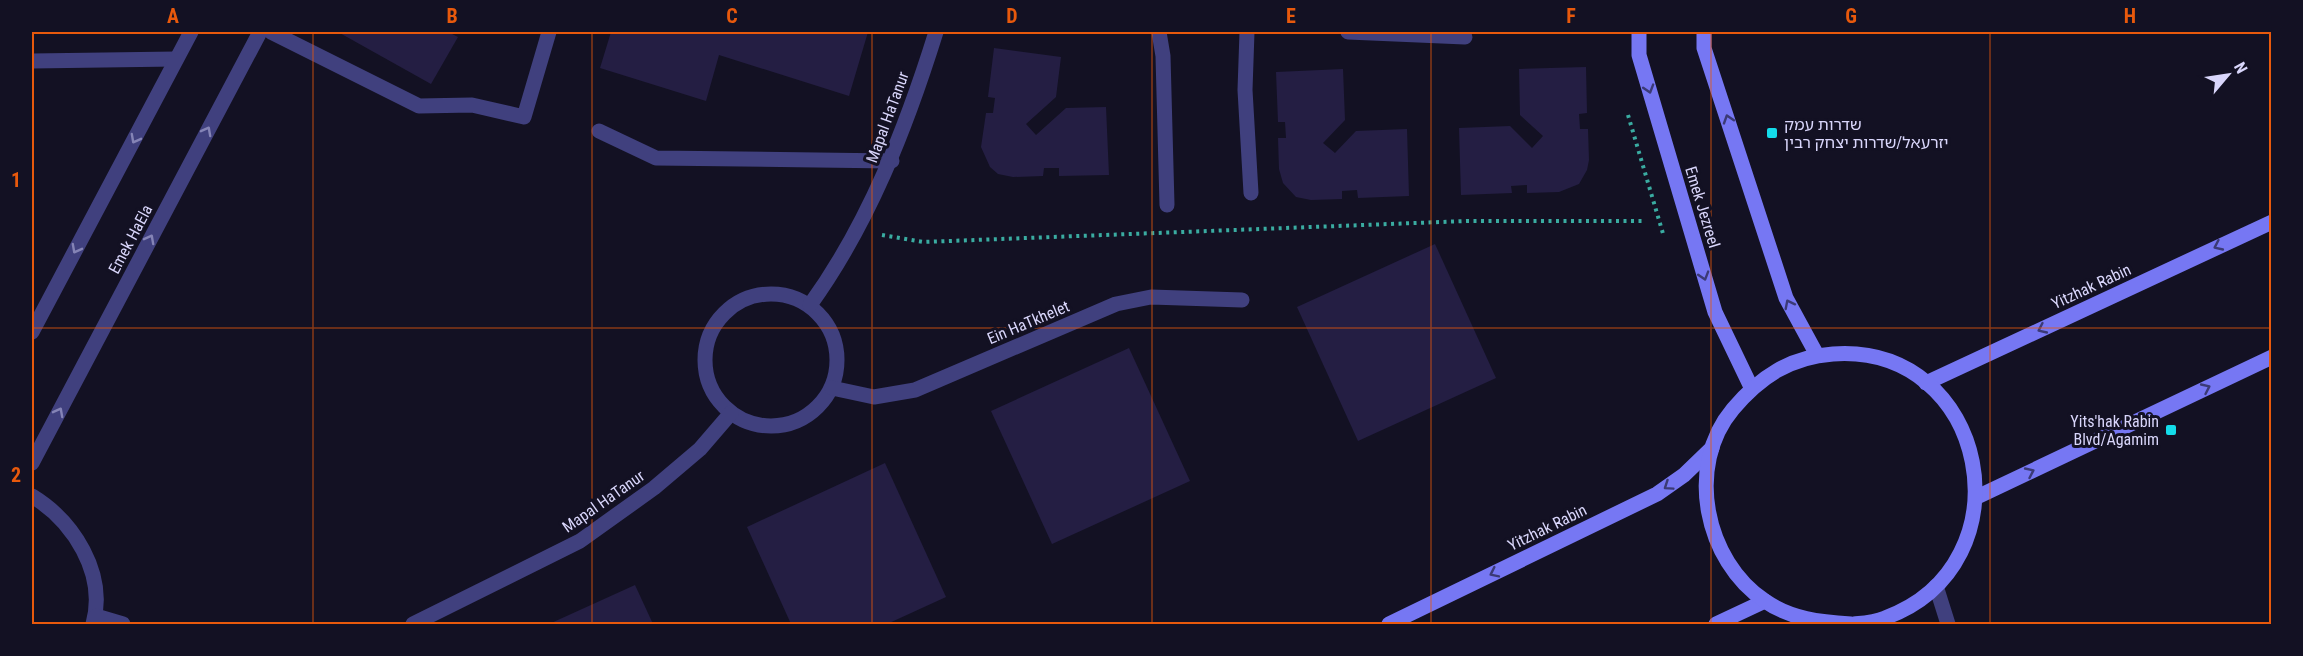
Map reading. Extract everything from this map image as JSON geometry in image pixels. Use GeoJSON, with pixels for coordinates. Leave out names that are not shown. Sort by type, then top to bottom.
{"type":"FeatureCollection","features":[{"type":"Feature","properties":{"kind":"main road","name":"Emek Jezreel"},"geometry":{"type":"LineString","coordinates":[[1639,32],[1639,55],[1715,312],[1751,387]]}},
{"type":"Feature","properties":{"kind":"main road"},"geometry":{"type":"LineString","coordinates":[[1704,32],[1704,48],[1786,298],[1817,355]]}},
{"type":"Feature","properties":{"kind":"main road","name":"Yitzhak Rabin"},"geometry":{"type":"LineString","coordinates":[[1926,383],[2271,222]]}},
{"type":"Feature","properties":{"kind":"main road"},"geometry":{"type":"LineString","coordinates":[[1846,353],[1875,358],[1902,368],[1926,383],[1949,406],[1965,434],[1975,465],[1977,497],[1973,522],[1965,545],[1953,567],[1936,586],[1912,606],[1884,619],[1852,624],[1807,621],[1765,602],[1744,584],[1727,562],[1715,538],[1707,511],[1706,484],[1712,448],[1728,415],[1751,387],[1771,372],[1817,355],[1846,353]]}},
{"type":"Feature","properties":{"kind":"main road"},"geometry":{"type":"LineString","coordinates":[[1977,497],[2271,357]]}},
{"type":"Feature","properties":{"kind":"main road","name":"Yitzhak Rabin"},"geometry":{"type":"LineString","coordinates":[[1389,624],[1657,494],[1684,475],[1712,448]]}},
{"type":"Feature","properties":{"kind":"main road"},"geometry":{"type":"LineString","coordinates":[[1716,624],[1765,602]]}},
{"type":"Feature","properties":{"kind":"street"},"geometry":{"type":"LineString","coordinates":[[32,332],[191,32]]}},
{"type":"Feature","properties":{"kind":"street","name":"Emek HaEla"},"geometry":{"type":"LineString","coordinates":[[32,463],[260,32]]}},
{"type":"Feature","properties":{"kind":"street"},"geometry":{"type":"LineString","coordinates":[[271,32],[419,106],[472,105],[524,117],[549,32]]}},
{"type":"Feature","properties":{"kind":"street","name":"Mapal HaTanur"},"geometry":{"type":"LineString","coordinates":[[810,306],[838,266],[892,161],[936,32]]}},
{"type":"Feature","properties":{"kind":"street"},"geometry":{"type":"LineString","coordinates":[[1159,32],[1164,56],[1167,205]]}},
{"type":"Feature","properties":{"kind":"street"},"geometry":{"type":"LineString","coordinates":[[1247,32],[1245,90],[1251,193]]}},
{"type":"Feature","properties":{"kind":"street"},"geometry":{"type":"LineString","coordinates":[[1348,32],[1465,37]]}},
{"type":"Feature","properties":{"kind":"street"},"geometry":{"type":"LineString","coordinates":[[32,61],[176,59]]}},
{"type":"Feature","properties":{"kind":"street"},"geometry":{"type":"LineString","coordinates":[[599,131],[656,159],[892,161]]}},
{"type":"Feature","properties":{"kind":"street"},"geometry":{"type":"LineString","coordinates":[[771,293],[791,296],[810,306],[823,318],[832,334],[837,352],[837,370],[832,388],[821,404],[806,417],[788,425],[768,427],[749,423],[731,413],[717,398],[708,380],[704,359],[708,339],[717,321],[732,306],[750,296],[771,293]]}},
{"type":"Feature","properties":{"kind":"street","name":"Ein HaTkhelet"},"geometry":{"type":"LineString","coordinates":[[832,388],[874,397],[915,390],[1116,304],[1151,297],[1242,300]]}},
{"type":"Feature","properties":{"kind":"street","name":"Mapal HaTanur"},"geometry":{"type":"LineString","coordinates":[[413,624],[580,541],[654,488],[700,449],[731,413]]}},
{"type":"Feature","properties":{"kind":"street"},"geometry":{"type":"LineString","coordinates":[[32,496],[52,509],[78,539],[93,576],[95,620],[123,624]]}},
{"type":"Feature","properties":{"kind":"street"},"geometry":{"type":"LineString","coordinates":[[1936,586],[1948,624]]}},
{"type":"Feature","properties":{"kind":"path"},"geometry":{"type":"LineString","coordinates":[[856,232],[923,242],[1467,221],[1642,221]]}},
{"type":"Feature","properties":{"kind":"building"},"geometry":{"type":"Polygon","coordinates":[[[338,32],[448,32],[458,37],[431,84],[338,32]]]}},
{"type":"Feature","properties":{"kind":"building"},"geometry":{"type":"Polygon","coordinates":[[[611,32],[868,32],[849,96],[719,55],[706,101],[600,68],[611,32]]]}},
{"type":"Feature","properties":{"kind":"building"},"geometry":{"type":"Polygon","coordinates":[[[994,48],[1061,57],[1056,97],[1026,124],[1036,135],[1066,108],[1106,107],[1109,175],[1059,176],[1059,168],[1044,168],[1043,176],[1013,177],[998,174],[990,167],[981,147],[986,113],[993,113],[995,98],[988,97],[994,48]]]}},
{"type":"Feature","properties":{"kind":"building"},"geometry":{"type":"Polygon","coordinates":[[[1586,67],[1587,113],[1579,114],[1580,129],[1588,129],[1589,160],[1587,170],[1579,184],[1559,192],[1527,193],[1527,185],[1511,186],[1512,193],[1461,195],[1459,128],[1510,126],[1532,148],[1543,136],[1520,115],[1519,69],[1586,67]]]}},
{"type":"Feature","properties":{"kind":"building"},"geometry":{"type":"Polygon","coordinates":[[[1343,69],[1345,120],[1323,143],[1335,153],[1356,131],[1407,129],[1409,196],[1358,198],[1357,190],[1342,191],[1342,199],[1311,200],[1296,197],[1283,183],[1279,169],[1278,138],[1286,138],[1285,122],[1278,122],[1276,72],[1343,69]]]}},
{"type":"Feature","properties":{"kind":"building"},"geometry":{"type":"Polygon","coordinates":[[[1435,244],[1496,378],[1358,441],[1297,307],[1435,244]]]}},
{"type":"Feature","properties":{"kind":"building"},"geometry":{"type":"Polygon","coordinates":[[[1129,348],[1190,481],[1052,544],[991,411],[1129,348]]]}},
{"type":"Feature","properties":{"kind":"building"},"geometry":{"type":"Polygon","coordinates":[[[885,463],[946,597],[887,624],[791,624],[747,527],[885,463]]]}},
{"type":"Feature","properties":{"kind":"building"},"geometry":{"type":"Polygon","coordinates":[[[635,585],[653,624],[549,624],[635,585]]]}},
{"type":"Feature","properties":{"kind":"place","name":"שדרות עמק יזרעאל/שדרות יצחק רבין"},"geometry":{"type":"Point","coordinates":[1772,133]}},
{"type":"Feature","properties":{"kind":"place","name":"Yits'hak Rabin Blvd/Agamim"},"geometry":{"type":"Point","coordinates":[2171,430]}}]}
